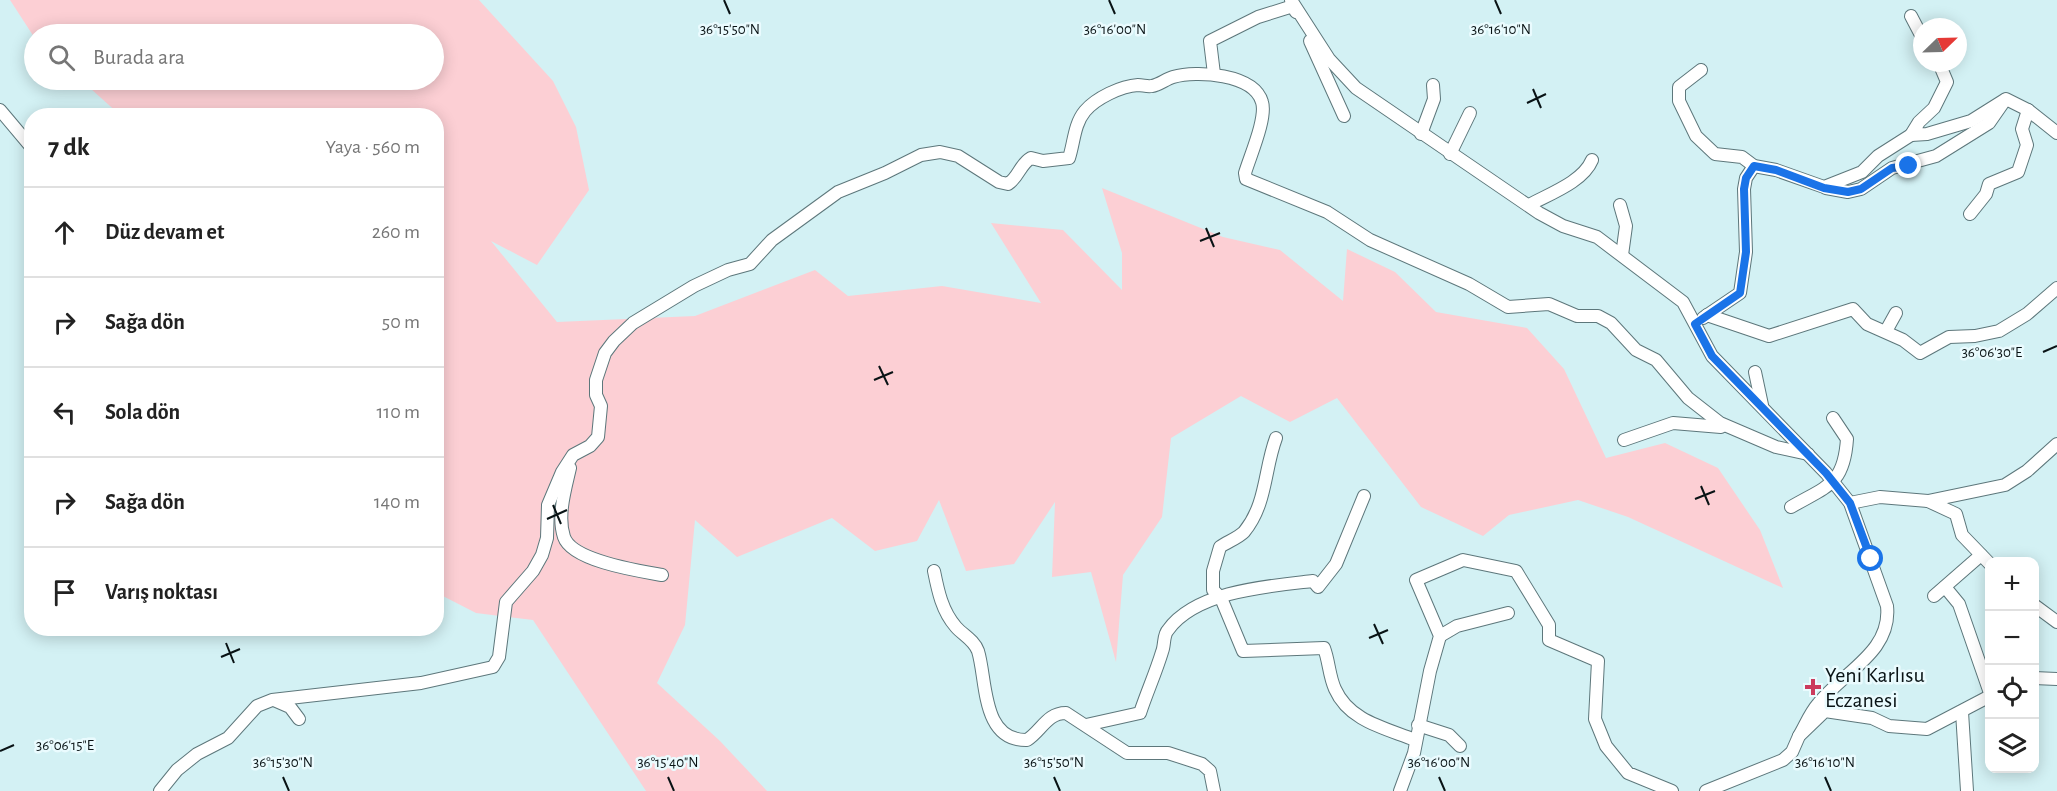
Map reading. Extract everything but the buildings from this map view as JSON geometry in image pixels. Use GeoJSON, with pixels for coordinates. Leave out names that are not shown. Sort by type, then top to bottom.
{"type":"FeatureCollection","features":[{"type":"Feature","properties":{"kind":"street"},"geometry":{"type":"LineString","coordinates":[[1214,74],[1210,41],[1292,3]]}},
{"type":"Feature","properties":{"kind":"street"},"geometry":{"type":"LineString","coordinates":[[1292,3],[1344,116]]}},
{"type":"Feature","properties":{"kind":"street"},"geometry":{"type":"LineString","coordinates":[[1292,3],[1329,59],[1356,88],[1450,154],[1529,205],[1563,226],[1597,237],[1683,302],[1712,356],[1808,454],[1850,503],[1887,606],[1889,622],[1873,650],[1817,705],[1792,752],[1784,760],[1706,791]]}},
{"type":"Feature","properties":{"kind":"street"},"geometry":{"type":"LineString","coordinates":[[1911,16],[1913,20]]}},
{"type":"Feature","properties":{"kind":"street"},"geometry":{"type":"LineString","coordinates":[[1701,70],[1679,87],[1679,101],[1696,136],[1715,154],[1742,157],[1754,166],[1776,170],[1824,188],[1848,192],[1861,189],[1892,168],[1936,156],[1989,123],[2006,99]]}},
{"type":"Feature","properties":{"kind":"street"},"geometry":{"type":"LineString","coordinates":[[1824,188],[1862,172],[1878,156],[1911,135],[1919,122],[1935,108],[1947,82],[1943,72]]}},
{"type":"Feature","properties":{"kind":"street"},"geometry":{"type":"LineString","coordinates":[[160,791],[177,770],[197,754],[228,738],[257,706],[272,700],[421,683],[493,667],[498,657],[506,602],[533,571],[542,555],[547,538],[548,505],[562,472],[573,456],[590,446],[598,437],[601,406],[596,395],[596,380],[605,353],[614,340],[633,323],[694,286],[728,270],[750,264],[772,240],[838,192],[885,174],[921,155],[940,152],[958,156],[999,182],[1008,183],[1015,179],[1024,162],[1031,158],[1043,160],[1069,158],[1076,127],[1086,110],[1108,94],[1136,85],[1153,86],[1172,77],[1214,74],[1247,83],[1257,90],[1263,104],[1262,116],[1245,173],[1246,179],[1327,213],[1370,240],[1469,284],[1508,307],[1525,308],[1549,304],[1577,316],[1598,316],[1611,323],[1636,350],[1656,360],[1703,412],[1731,428],[1776,447],[1808,454]]}},
{"type":"Feature","properties":{"kind":"street"},"geometry":{"type":"LineString","coordinates":[[1421,134],[1434,99],[1433,85]]}},
{"type":"Feature","properties":{"kind":"street"},"geometry":{"type":"LineString","coordinates":[[1911,135],[1927,134],[1971,121],[2006,99]]}},
{"type":"Feature","properties":{"kind":"street"},"geometry":{"type":"LineString","coordinates":[[2006,99],[2028,110],[2057,133]]}},
{"type":"Feature","properties":{"kind":"street"},"geometry":{"type":"LineString","coordinates":[[0,110],[24,138]]}},
{"type":"Feature","properties":{"kind":"street"},"geometry":{"type":"LineString","coordinates":[[1970,214],[1986,194],[1989,184],[2018,172],[2027,145],[2022,129],[2028,110]]}},
{"type":"Feature","properties":{"kind":"street"},"geometry":{"type":"LineString","coordinates":[[1450,154],[1470,113]]}},
{"type":"Feature","properties":{"kind":"street"},"geometry":{"type":"LineString","coordinates":[[1529,205],[1566,185],[1589,168],[1592,160]]}},
{"type":"Feature","properties":{"kind":"street"},"geometry":{"type":"LineString","coordinates":[[1695,324],[1740,293],[1746,252],[1744,189],[1746,178],[1754,166]]}},
{"type":"Feature","properties":{"kind":"street"},"geometry":{"type":"LineString","coordinates":[[1620,205],[1626,226],[1622,255]]}},
{"type":"Feature","properties":{"kind":"street"},"geometry":{"type":"LineString","coordinates":[[1707,315],[1769,336],[1853,309],[1867,324],[1886,331],[1920,353],[1948,337],[1975,336],[2000,331],[2027,314],[2057,288]]}},
{"type":"Feature","properties":{"kind":"street"},"geometry":{"type":"LineString","coordinates":[[1886,331],[1896,313]]}},
{"type":"Feature","properties":{"kind":"street"},"geometry":{"type":"LineString","coordinates":[[1755,372],[1762,406]]}},
{"type":"Feature","properties":{"kind":"street"},"geometry":{"type":"LineString","coordinates":[[1791,507],[1834,483],[1841,472],[1847,439],[1833,418]]}},
{"type":"Feature","properties":{"kind":"street"},"geometry":{"type":"LineString","coordinates":[[1624,440],[1673,423],[1731,428]]}},
{"type":"Feature","properties":{"kind":"street"},"geometry":{"type":"LineString","coordinates":[[1276,438],[1268,458],[1264,498],[1243,533],[1220,547],[1214,572],[1213,590],[1221,598],[1243,651],[1324,648],[1334,687],[1344,706],[1355,716],[1415,740]]}},
{"type":"Feature","properties":{"kind":"street"},"geometry":{"type":"LineString","coordinates":[[1850,503],[1880,497],[1928,501],[2005,485],[2027,471],[2057,444]]}},
{"type":"Feature","properties":{"kind":"street"},"geometry":{"type":"LineString","coordinates":[[573,456],[561,519],[565,540],[576,551],[595,559],[662,575]]}},
{"type":"Feature","properties":{"kind":"street"},"geometry":{"type":"LineString","coordinates":[[1086,725],[1140,713],[1164,649],[1166,631],[1188,610],[1262,587],[1314,581],[1318,587],[1336,564],[1364,496]]}},
{"type":"Feature","properties":{"kind":"street"},"geometry":{"type":"LineString","coordinates":[[1928,501],[1956,514],[1962,535],[1985,559],[1934,596]]}},
{"type":"Feature","properties":{"kind":"street"},"geometry":{"type":"LineString","coordinates":[[1400,791],[1414,753],[1418,725],[1440,636],[1416,580],[1464,560],[1516,571],[1549,625],[1549,640],[1598,661],[1595,719],[1606,746],[1628,773],[1672,791]]}},
{"type":"Feature","properties":{"kind":"street"},"geometry":{"type":"LineString","coordinates":[[934,571],[939,598],[955,626],[974,643],[978,651],[986,704],[1001,729],[1010,737],[1027,740],[1056,713],[1066,713],[1127,753],[1168,753],[1202,764],[1210,771],[1214,791]]}},
{"type":"Feature","properties":{"kind":"street"},"geometry":{"type":"LineString","coordinates":[[1945,587],[1959,604],[1985,683]]}},
{"type":"Feature","properties":{"kind":"street"},"geometry":{"type":"LineString","coordinates":[[2039,609],[2057,622]]}},
{"type":"Feature","properties":{"kind":"street"},"geometry":{"type":"LineString","coordinates":[[1440,636],[1457,626],[1508,613]]}},
{"type":"Feature","properties":{"kind":"street"},"geometry":{"type":"LineString","coordinates":[[2039,678],[2057,679]]}},
{"type":"Feature","properties":{"kind":"street"},"geometry":{"type":"LineString","coordinates":[[1799,736],[1825,711],[1872,718],[1889,726],[1927,729],[1985,698]]}},
{"type":"Feature","properties":{"kind":"street"},"geometry":{"type":"LineString","coordinates":[[272,700],[290,707],[299,719]]}},
{"type":"Feature","properties":{"kind":"street"},"geometry":{"type":"LineString","coordinates":[[1962,712],[1967,791]]}},
{"type":"Feature","properties":{"kind":"street"},"geometry":{"type":"LineString","coordinates":[[1418,725],[1449,735],[1460,747]]}},
{"type":"Feature","properties":{"kind":"shaded area"},"geometry":{"type":"Polygon","coordinates":[[[10,0],[479,0],[553,81],[576,127],[589,190],[537,265],[491,241],[557,322],[695,316],[815,270],[848,296],[942,286],[1041,303],[991,223],[1063,230],[1122,290],[1122,253],[1102,188],[1223,237],[1280,250],[1343,301],[1347,249],[1395,272],[1436,312],[1527,328],[1564,369],[1606,458],[1665,443],[1718,468],[1760,530],[1783,588],[1628,517],[1578,500],[1509,515],[1483,536],[1421,507],[1337,398],[1290,422],[1241,396],[1171,438],[1162,517],[1123,575],[1116,662],[1091,572],[1052,577],[1055,502],[1014,564],[966,571],[939,500],[917,541],[875,551],[832,518],[737,557],[695,520],[685,625],[657,683],[720,741],[767,791],[646,791],[533,620],[476,613],[444,597],[444,108],[112,108],[92,90],[444,90],[444,24],[26,24],[10,0]]]}},
{"type":"Feature","properties":{"kind":"place","name":"Yeni Karlısu Eczanesi"},"geometry":{"type":"Point","coordinates":[1813,687]}},
{"type":"Feature","properties":{"kind":"route"},"geometry":{"type":"LineString","coordinates":[[1871,559],[1850,503],[1826,473],[1712,356],[1695,324],[1740,293],[1746,252],[1747,221],[1744,189],[1746,178],[1754,166],[1803,178],[1824,188],[1848,192],[1861,189],[1892,168],[1909,166]]}}]}
